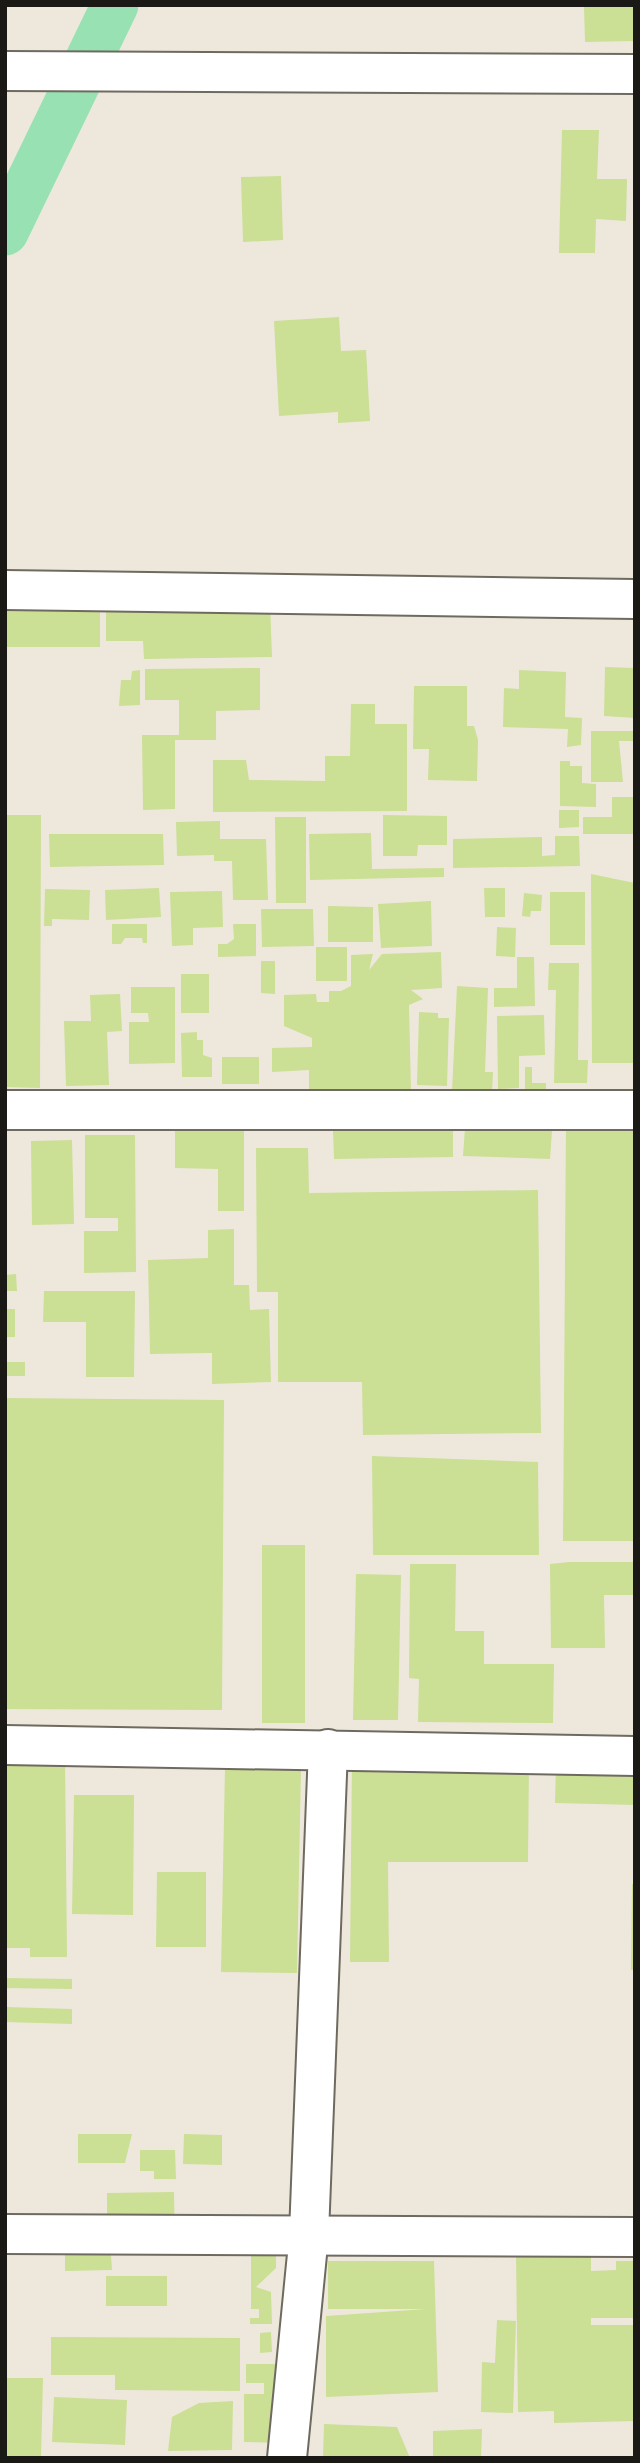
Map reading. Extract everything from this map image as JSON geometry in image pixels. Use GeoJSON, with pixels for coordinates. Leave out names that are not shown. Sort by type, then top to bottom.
{"type":"FeatureCollection","features":[{"type":"Feature","properties":{"kind":"street"},"geometry":{"type":"LineString","coordinates":[[5,71],[635,74]]}},
{"type":"Feature","properties":{"kind":"street"},"geometry":{"type":"LineString","coordinates":[[5,590],[635,599]]}},
{"type":"Feature","properties":{"kind":"street"},"geometry":{"type":"LineString","coordinates":[[5,1110],[635,1110]]}},
{"type":"Feature","properties":{"kind":"street"},"geometry":{"type":"LineString","coordinates":[[5,1745],[635,1756]]}},
{"type":"Feature","properties":{"kind":"street"},"geometry":{"type":"LineString","coordinates":[[288,2458],[309,2234],[328,1749]]}},
{"type":"Feature","properties":{"kind":"street"},"geometry":{"type":"LineString","coordinates":[[5,2234],[635,2237]]}},
{"type":"Feature","properties":{"kind":"building"},"geometry":{"type":"Polygon","coordinates":[[[635,6],[635,41],[585,42],[584,7],[635,6]]]}},
{"type":"Feature","properties":{"kind":"building"},"geometry":{"type":"Polygon","coordinates":[[[562,130],[599,130],[597,179],[627,179],[626,221],[596,219],[595,253],[559,253],[562,130]]]}},
{"type":"Feature","properties":{"kind":"building"},"geometry":{"type":"Polygon","coordinates":[[[281,176],[283,240],[243,242],[241,177],[281,176]]]}},
{"type":"Feature","properties":{"kind":"building"},"geometry":{"type":"Polygon","coordinates":[[[339,317],[341,351],[366,350],[370,421],[338,423],[338,412],[279,416],[274,321],[339,317]]]}},
{"type":"Feature","properties":{"kind":"building"},"geometry":{"type":"Polygon","coordinates":[[[5,602],[100,602],[100,647],[5,647],[5,602]]]}},
{"type":"Feature","properties":{"kind":"building"},"geometry":{"type":"Polygon","coordinates":[[[270,602],[272,657],[144,659],[143,641],[106,641],[106,605],[270,602]]]}},
{"type":"Feature","properties":{"kind":"building"},"geometry":{"type":"Polygon","coordinates":[[[605,667],[635,668],[635,718],[604,716],[605,667]]]}},
{"type":"Feature","properties":{"kind":"building"},"geometry":{"type":"Polygon","coordinates":[[[260,668],[260,710],[216,711],[216,740],[175,740],[175,809],[143,810],[142,735],[179,735],[179,700],[145,700],[145,669],[260,668]]]}},
{"type":"Feature","properties":{"kind":"building"},"geometry":{"type":"Polygon","coordinates":[[[140,670],[140,705],[119,706],[121,680],[131,680],[132,671],[140,670]]]}},
{"type":"Feature","properties":{"kind":"building"},"geometry":{"type":"Polygon","coordinates":[[[519,670],[566,672],[565,717],[582,718],[581,745],[567,747],[568,729],[503,727],[504,688],[519,689],[519,670]]]}},
{"type":"Feature","properties":{"kind":"building"},"geometry":{"type":"Polygon","coordinates":[[[414,686],[467,686],[467,726],[474,726],[478,740],[477,781],[428,780],[429,749],[413,749],[414,686]]]}},
{"type":"Feature","properties":{"kind":"building"},"geometry":{"type":"Polygon","coordinates":[[[351,704],[375,704],[375,724],[407,724],[407,811],[213,812],[213,760],[246,760],[249,780],[325,781],[325,756],[350,756],[351,704]]]}},
{"type":"Feature","properties":{"kind":"building"},"geometry":{"type":"Polygon","coordinates":[[[591,731],[635,731],[635,741],[619,741],[623,782],[591,782],[591,731]]]}},
{"type":"Feature","properties":{"kind":"building"},"geometry":{"type":"Polygon","coordinates":[[[560,761],[570,761],[570,766],[582,766],[582,783],[596,784],[596,807],[560,806],[560,761]]]}},
{"type":"Feature","properties":{"kind":"building"},"geometry":{"type":"Polygon","coordinates":[[[612,797],[635,797],[635,834],[583,834],[583,817],[612,817],[612,797]]]}},
{"type":"Feature","properties":{"kind":"building"},"geometry":{"type":"Polygon","coordinates":[[[559,810],[579,810],[579,827],[559,828],[559,810]]]}},
{"type":"Feature","properties":{"kind":"building"},"geometry":{"type":"Polygon","coordinates":[[[5,815],[41,815],[40,1088],[5,1087],[5,815]]]}},
{"type":"Feature","properties":{"kind":"building"},"geometry":{"type":"Polygon","coordinates":[[[383,815],[447,816],[447,845],[418,845],[417,856],[383,856],[383,815]]]}},
{"type":"Feature","properties":{"kind":"building"},"geometry":{"type":"Polygon","coordinates":[[[275,817],[306,817],[306,903],[276,903],[275,817]]]}},
{"type":"Feature","properties":{"kind":"building"},"geometry":{"type":"Polygon","coordinates":[[[220,821],[220,839],[266,839],[268,900],[233,900],[232,861],[214,861],[214,855],[177,856],[176,822],[220,821]]]}},
{"type":"Feature","properties":{"kind":"building"},"geometry":{"type":"Polygon","coordinates":[[[371,833],[372,869],[444,868],[444,877],[310,880],[309,834],[371,833]]]}},
{"type":"Feature","properties":{"kind":"building"},"geometry":{"type":"Polygon","coordinates":[[[49,834],[163,834],[164,865],[50,867],[49,834]]]}},
{"type":"Feature","properties":{"kind":"building"},"geometry":{"type":"Polygon","coordinates":[[[555,836],[579,836],[580,866],[453,868],[453,839],[542,837],[542,856],[555,855],[555,836]]]}},
{"type":"Feature","properties":{"kind":"building"},"geometry":{"type":"Polygon","coordinates":[[[591,874],[635,883],[635,1063],[592,1063],[591,874]]]}},
{"type":"Feature","properties":{"kind":"building"},"geometry":{"type":"Polygon","coordinates":[[[159,888],[161,917],[106,920],[105,890],[159,888]]]}},
{"type":"Feature","properties":{"kind":"building"},"geometry":{"type":"Polygon","coordinates":[[[484,888],[505,888],[505,917],[485,917],[484,888]]]}},
{"type":"Feature","properties":{"kind":"building"},"geometry":{"type":"Polygon","coordinates":[[[45,889],[90,890],[89,920],[52,919],[52,926],[44,926],[45,889]]]}},
{"type":"Feature","properties":{"kind":"building"},"geometry":{"type":"Polygon","coordinates":[[[222,891],[223,927],[193,928],[193,945],[172,946],[170,892],[222,891]]]}},
{"type":"Feature","properties":{"kind":"building"},"geometry":{"type":"Polygon","coordinates":[[[550,892],[585,892],[585,945],[550,945],[550,892]]]}},
{"type":"Feature","properties":{"kind":"building"},"geometry":{"type":"Polygon","coordinates":[[[524,893],[542,895],[541,911],[531,911],[530,917],[522,916],[524,893]]]}},
{"type":"Feature","properties":{"kind":"building"},"geometry":{"type":"Polygon","coordinates":[[[431,901],[432,946],[381,948],[378,904],[431,901]]]}},
{"type":"Feature","properties":{"kind":"building"},"geometry":{"type":"Polygon","coordinates":[[[328,906],[373,907],[373,942],[328,942],[328,906]]]}},
{"type":"Feature","properties":{"kind":"building"},"geometry":{"type":"Polygon","coordinates":[[[261,909],[313,909],[314,946],[262,947],[261,909]]]}},
{"type":"Feature","properties":{"kind":"building"},"geometry":{"type":"Polygon","coordinates":[[[112,924],[147,924],[147,943],[143,943],[142,938],[125,938],[121,944],[112,944],[112,924]]]}},
{"type":"Feature","properties":{"kind":"building"},"geometry":{"type":"Polygon","coordinates":[[[233,924],[256,924],[256,956],[218,957],[218,944],[227,944],[234,939],[233,924]]]}},
{"type":"Feature","properties":{"kind":"building"},"geometry":{"type":"Polygon","coordinates":[[[497,927],[516,928],[515,957],[496,956],[497,927]]]}},
{"type":"Feature","properties":{"kind":"building"},"geometry":{"type":"Polygon","coordinates":[[[316,947],[347,947],[347,981],[316,981],[316,947]]]}},
{"type":"Feature","properties":{"kind":"building"},"geometry":{"type":"Polygon","coordinates":[[[441,952],[442,988],[411,990],[423,999],[409,1005],[411,1091],[309,1094],[309,1070],[272,1072],[272,1048],[312,1047],[312,1038],[284,1026],[284,995],[316,994],[317,1002],[329,1002],[329,991],[341,991],[351,986],[351,955],[373,954],[369,970],[382,954],[441,952]]]}},
{"type":"Feature","properties":{"kind":"building"},"geometry":{"type":"Polygon","coordinates":[[[517,957],[534,957],[535,1006],[494,1007],[494,988],[517,988],[517,957]]]}},
{"type":"Feature","properties":{"kind":"building"},"geometry":{"type":"Polygon","coordinates":[[[261,961],[275,961],[275,994],[261,993],[261,961]]]}},
{"type":"Feature","properties":{"kind":"building"},"geometry":{"type":"Polygon","coordinates":[[[549,963],[579,963],[578,1060],[588,1060],[587,1083],[554,1083],[556,990],[548,990],[549,963]]]}},
{"type":"Feature","properties":{"kind":"building"},"geometry":{"type":"Polygon","coordinates":[[[181,974],[209,974],[209,1013],[181,1013],[181,974]]]}},
{"type":"Feature","properties":{"kind":"building"},"geometry":{"type":"Polygon","coordinates":[[[457,986],[488,988],[485,1072],[493,1072],[492,1093],[452,1092],[457,986]]]}},
{"type":"Feature","properties":{"kind":"building"},"geometry":{"type":"Polygon","coordinates":[[[131,987],[175,987],[175,1063],[129,1064],[129,1022],[149,1022],[148,1013],[131,1013],[131,987]]]}},
{"type":"Feature","properties":{"kind":"building"},"geometry":{"type":"Polygon","coordinates":[[[120,994],[122,1031],[107,1032],[109,1085],[66,1086],[64,1021],[91,1021],[90,995],[120,994]]]}},
{"type":"Feature","properties":{"kind":"building"},"geometry":{"type":"Polygon","coordinates":[[[419,1012],[438,1013],[438,1018],[449,1018],[447,1086],[417,1085],[419,1012]]]}},
{"type":"Feature","properties":{"kind":"building"},"geometry":{"type":"Polygon","coordinates":[[[544,1015],[545,1055],[519,1056],[519,1088],[498,1089],[497,1016],[544,1015]]]}},
{"type":"Feature","properties":{"kind":"building"},"geometry":{"type":"Polygon","coordinates":[[[197,1032],[197,1040],[203,1040],[203,1055],[212,1058],[212,1077],[182,1077],[181,1033],[197,1032]]]}},
{"type":"Feature","properties":{"kind":"building"},"geometry":{"type":"Polygon","coordinates":[[[222,1057],[259,1057],[259,1084],[222,1084],[222,1057]]]}},
{"type":"Feature","properties":{"kind":"building"},"geometry":{"type":"Polygon","coordinates":[[[525,1067],[532,1067],[532,1083],[546,1083],[546,1092],[525,1092],[525,1067]]]}},
{"type":"Feature","properties":{"kind":"building"},"geometry":{"type":"Polygon","coordinates":[[[566,1121],[635,1121],[635,1541],[563,1541],[566,1121]]]}},
{"type":"Feature","properties":{"kind":"building"},"geometry":{"type":"Polygon","coordinates":[[[175,1123],[244,1123],[244,1211],[218,1211],[218,1169],[175,1168],[175,1123]]]}},
{"type":"Feature","properties":{"kind":"building"},"geometry":{"type":"Polygon","coordinates":[[[465,1128],[552,1131],[550,1159],[463,1156],[465,1128]]]}},
{"type":"Feature","properties":{"kind":"building"},"geometry":{"type":"Polygon","coordinates":[[[453,1129],[453,1157],[334,1159],[333,1131],[453,1129]]]}},
{"type":"Feature","properties":{"kind":"building"},"geometry":{"type":"Polygon","coordinates":[[[85,1135],[135,1135],[136,1272],[84,1273],[84,1231],[118,1231],[118,1218],[85,1218],[85,1135]]]}},
{"type":"Feature","properties":{"kind":"building"},"geometry":{"type":"Polygon","coordinates":[[[72,1140],[74,1224],[32,1225],[31,1141],[72,1140]]]}},
{"type":"Feature","properties":{"kind":"building"},"geometry":{"type":"Polygon","coordinates":[[[256,1148],[308,1148],[309,1193],[538,1190],[541,1433],[363,1435],[362,1382],[278,1382],[278,1292],[257,1292],[256,1148]]]}},
{"type":"Feature","properties":{"kind":"building"},"geometry":{"type":"Polygon","coordinates":[[[234,1229],[234,1285],[249,1285],[250,1310],[269,1309],[271,1382],[212,1384],[212,1353],[150,1354],[148,1260],[208,1258],[208,1230],[234,1229]]]}},
{"type":"Feature","properties":{"kind":"building"},"geometry":{"type":"Polygon","coordinates":[[[16,1274],[17,1291],[5,1291],[5,1275],[16,1274]]]}},
{"type":"Feature","properties":{"kind":"building"},"geometry":{"type":"Polygon","coordinates":[[[44,1291],[135,1291],[134,1377],[86,1377],[86,1322],[43,1322],[44,1291]]]}},
{"type":"Feature","properties":{"kind":"building"},"geometry":{"type":"Polygon","coordinates":[[[5,1309],[15,1309],[15,1337],[5,1337],[5,1309]]]}},
{"type":"Feature","properties":{"kind":"building"},"geometry":{"type":"Polygon","coordinates":[[[5,1362],[25,1362],[25,1376],[5,1376],[5,1362]]]}},
{"type":"Feature","properties":{"kind":"building"},"geometry":{"type":"Polygon","coordinates":[[[5,1398],[224,1400],[222,1710],[5,1709],[5,1398]]]}},
{"type":"Feature","properties":{"kind":"building"},"geometry":{"type":"Polygon","coordinates":[[[372,1456],[538,1462],[539,1555],[373,1555],[372,1456]]]}},
{"type":"Feature","properties":{"kind":"building"},"geometry":{"type":"Polygon","coordinates":[[[262,1545],[305,1545],[305,1723],[262,1723],[262,1545]]]}},
{"type":"Feature","properties":{"kind":"building"},"geometry":{"type":"Polygon","coordinates":[[[635,1562],[635,1595],[604,1595],[605,1648],[551,1648],[550,1564],[635,1562]]]}},
{"type":"Feature","properties":{"kind":"building"},"geometry":{"type":"Polygon","coordinates":[[[410,1564],[456,1564],[455,1631],[484,1631],[484,1664],[554,1664],[553,1723],[418,1722],[419,1679],[409,1678],[410,1564]]]}},
{"type":"Feature","properties":{"kind":"building"},"geometry":{"type":"Polygon","coordinates":[[[356,1574],[401,1575],[398,1720],[353,1720],[356,1574]]]}},
{"type":"Feature","properties":{"kind":"building"},"geometry":{"type":"Polygon","coordinates":[[[5,1755],[65,1755],[67,1957],[30,1957],[30,1948],[5,1948],[5,1755]]]}},
{"type":"Feature","properties":{"kind":"building"},"geometry":{"type":"Polygon","coordinates":[[[352,1760],[529,1760],[528,1862],[388,1862],[389,1962],[350,1962],[352,1760]]]}},
{"type":"Feature","properties":{"kind":"building"},"geometry":{"type":"Polygon","coordinates":[[[556,1765],[635,1767],[635,1805],[555,1803],[556,1765]]]}},
{"type":"Feature","properties":{"kind":"building"},"geometry":{"type":"Polygon","coordinates":[[[225,1767],[301,1768],[297,1973],[221,1972],[225,1767]]]}},
{"type":"Feature","properties":{"kind":"building"},"geometry":{"type":"Polygon","coordinates":[[[74,1795],[134,1795],[133,1915],[72,1914],[74,1795]]]}},
{"type":"Feature","properties":{"kind":"building"},"geometry":{"type":"Polygon","coordinates":[[[157,1872],[206,1872],[206,1947],[156,1947],[157,1872]]]}},
{"type":"Feature","properties":{"kind":"building"},"geometry":{"type":"Polygon","coordinates":[[[632,1884],[635,1884],[635,1970],[631,1970],[632,1884]]]}},
{"type":"Feature","properties":{"kind":"building"},"geometry":{"type":"Polygon","coordinates":[[[5,1978],[72,1979],[72,1989],[5,1988],[5,1978]]]}},
{"type":"Feature","properties":{"kind":"building"},"geometry":{"type":"Polygon","coordinates":[[[5,2007],[72,2009],[72,2024],[5,2022],[5,2007]]]}},
{"type":"Feature","properties":{"kind":"building"},"geometry":{"type":"Polygon","coordinates":[[[78,2134],[132,2134],[125,2163],[78,2163],[78,2134]]]}},
{"type":"Feature","properties":{"kind":"building"},"geometry":{"type":"Polygon","coordinates":[[[184,2134],[222,2135],[222,2165],[183,2164],[184,2134]]]}},
{"type":"Feature","properties":{"kind":"building"},"geometry":{"type":"Polygon","coordinates":[[[140,2150],[175,2150],[176,2179],[154,2179],[154,2171],[140,2171],[140,2150]]]}},
{"type":"Feature","properties":{"kind":"building"},"geometry":{"type":"Polygon","coordinates":[[[174,2192],[175,2254],[111,2255],[112,2270],[65,2271],[65,2216],[107,2216],[107,2193],[174,2192]]]}},
{"type":"Feature","properties":{"kind":"building"},"geometry":{"type":"Polygon","coordinates":[[[276,2242],[276,2268],[256,2287],[271,2292],[272,2324],[250,2324],[250,2318],[259,2318],[259,2309],[251,2309],[251,2243],[276,2242]]]}},
{"type":"Feature","properties":{"kind":"building"},"geometry":{"type":"Polygon","coordinates":[[[591,2252],[591,2271],[616,2270],[616,2261],[635,2261],[635,2318],[591,2318],[591,2325],[635,2325],[635,2421],[554,2423],[554,2411],[518,2412],[516,2253],[591,2252]]]}},
{"type":"Feature","properties":{"kind":"building"},"geometry":{"type":"Polygon","coordinates":[[[328,2261],[434,2261],[438,2392],[326,2397],[326,2316],[426,2309],[328,2309],[328,2261]]]}},
{"type":"Feature","properties":{"kind":"building"},"geometry":{"type":"Polygon","coordinates":[[[106,2276],[167,2276],[167,2306],[106,2306],[106,2276]]]}},
{"type":"Feature","properties":{"kind":"building"},"geometry":{"type":"Polygon","coordinates":[[[497,2320],[516,2321],[513,2413],[481,2412],[482,2362],[495,2363],[497,2320]]]}},
{"type":"Feature","properties":{"kind":"building"},"geometry":{"type":"Polygon","coordinates":[[[271,2332],[272,2352],[260,2353],[260,2333],[271,2332]]]}},
{"type":"Feature","properties":{"kind":"building"},"geometry":{"type":"Polygon","coordinates":[[[51,2337],[240,2338],[240,2391],[115,2390],[115,2375],[51,2375],[51,2337]]]}},
{"type":"Feature","properties":{"kind":"building"},"geometry":{"type":"Polygon","coordinates":[[[246,2364],[284,2364],[284,2443],[244,2442],[244,2394],[264,2394],[264,2383],[246,2383],[246,2364]]]}},
{"type":"Feature","properties":{"kind":"building"},"geometry":{"type":"Polygon","coordinates":[[[5,2378],[43,2378],[41,2458],[5,2458],[5,2378]]]}},
{"type":"Feature","properties":{"kind":"building"},"geometry":{"type":"Polygon","coordinates":[[[54,2397],[127,2400],[125,2445],[52,2442],[54,2397]]]}},
{"type":"Feature","properties":{"kind":"building"},"geometry":{"type":"Polygon","coordinates":[[[233,2401],[232,2450],[168,2451],[172,2417],[199,2403],[233,2401]]]}},
{"type":"Feature","properties":{"kind":"building"},"geometry":{"type":"Polygon","coordinates":[[[324,2424],[397,2427],[410,2458],[323,2458],[324,2424]]]}},
{"type":"Feature","properties":{"kind":"building"},"geometry":{"type":"Polygon","coordinates":[[[482,2429],[481,2458],[433,2458],[433,2431],[482,2429]]]}},
{"type":"Feature","properties":{"kind":"waterway"},"geometry":{"type":"LineString","coordinates":[[5,232],[115,5]]}}]}
